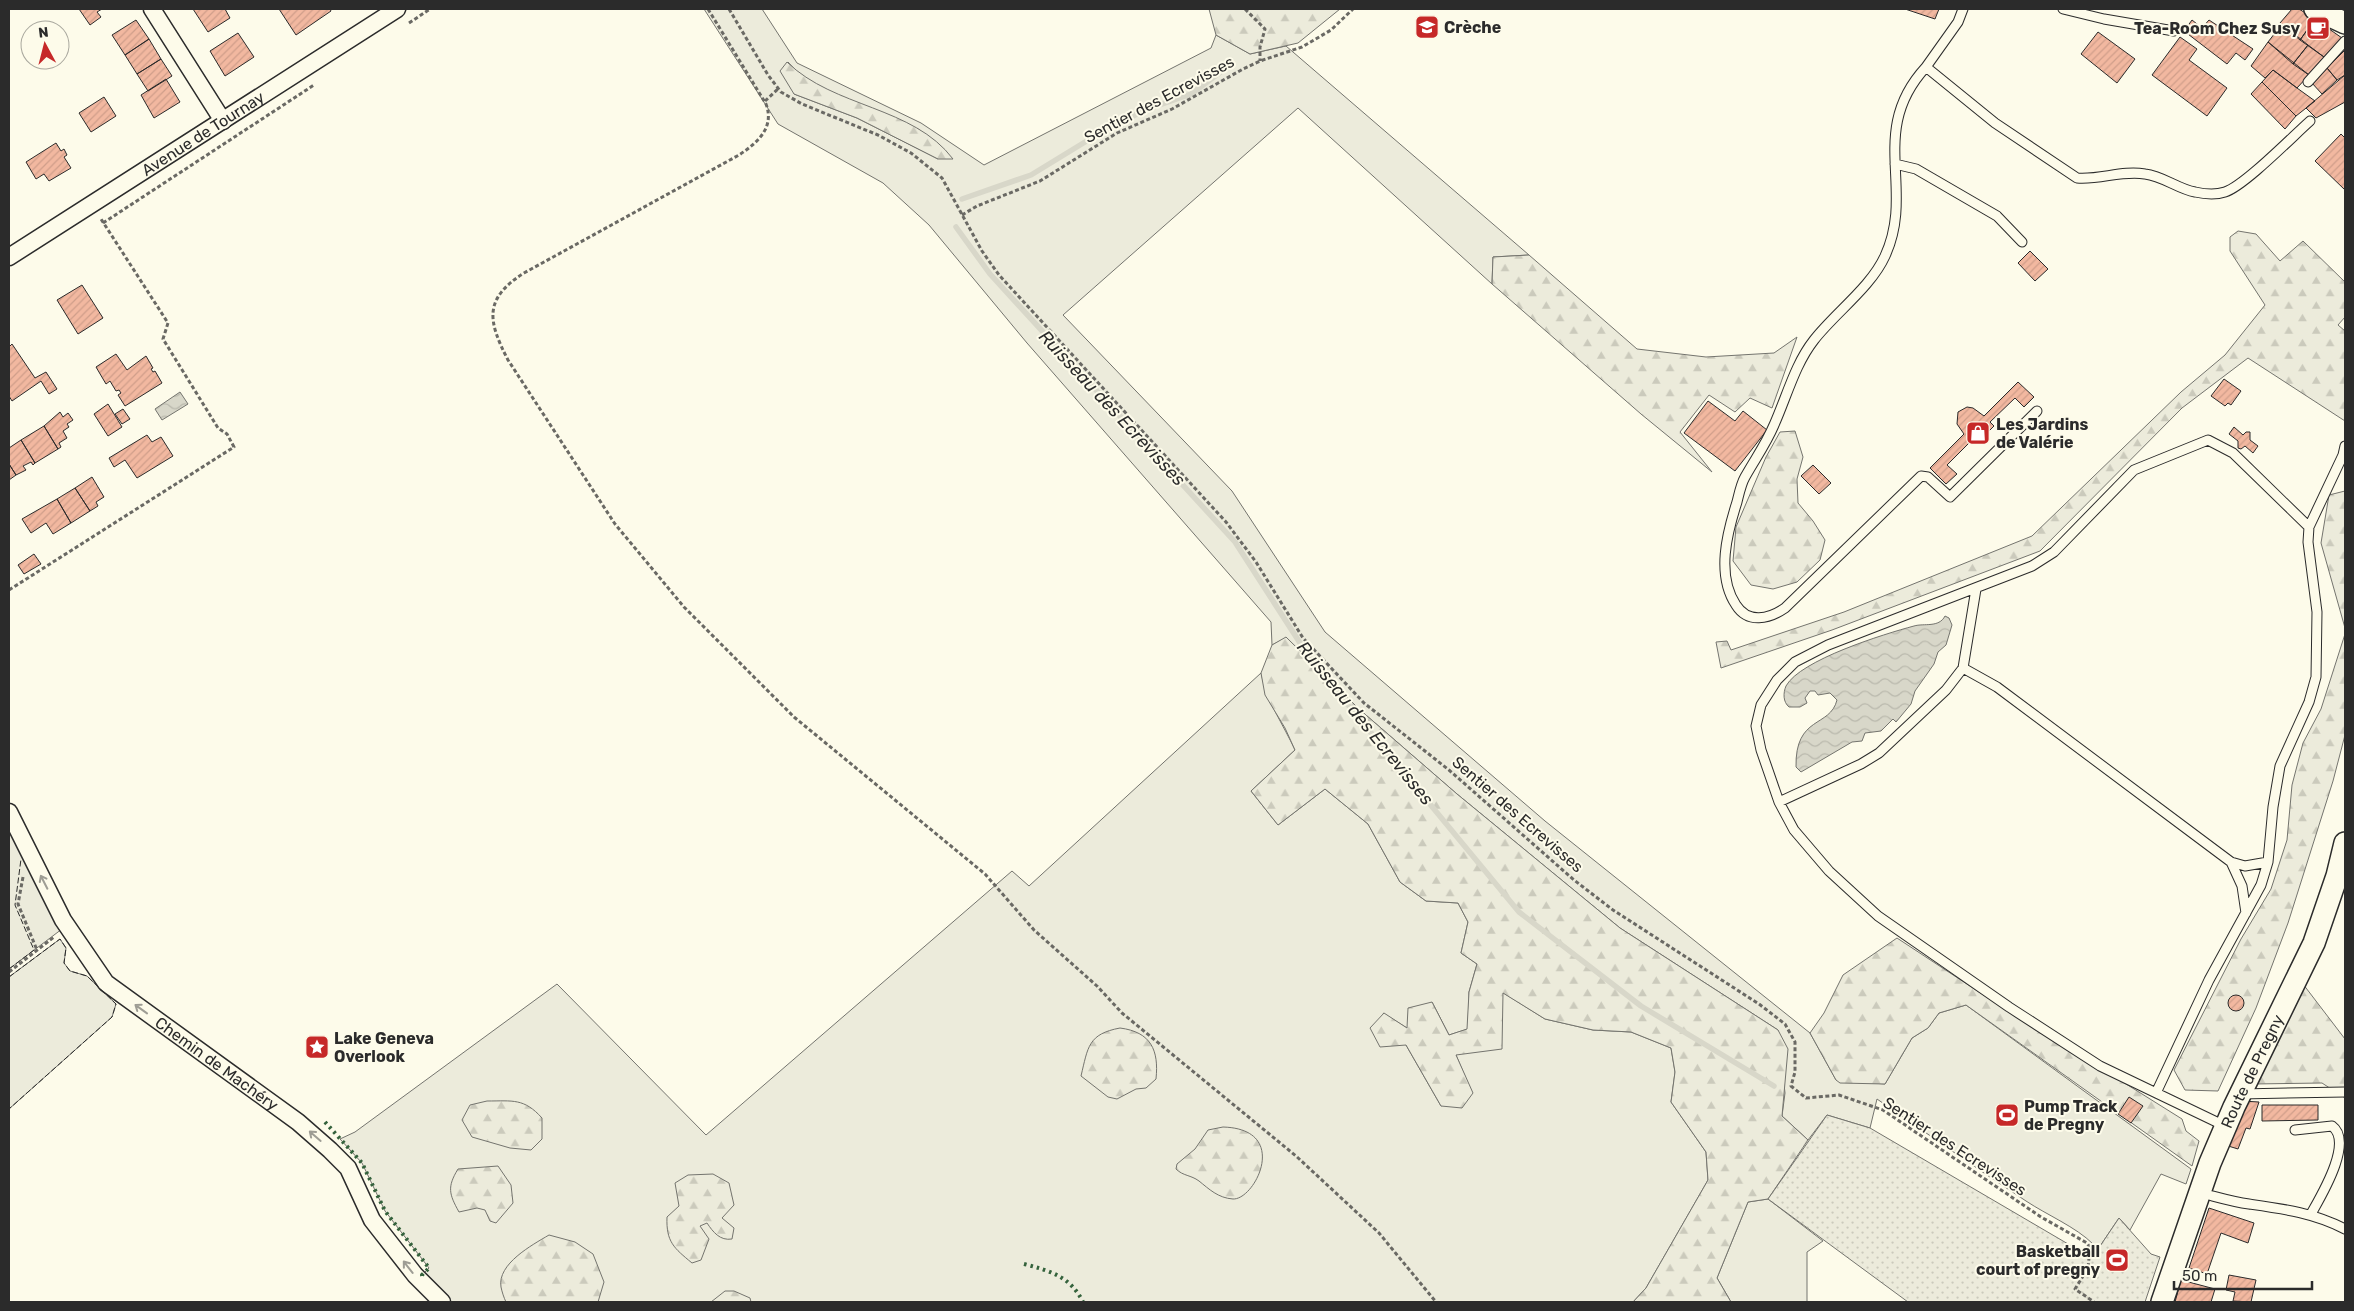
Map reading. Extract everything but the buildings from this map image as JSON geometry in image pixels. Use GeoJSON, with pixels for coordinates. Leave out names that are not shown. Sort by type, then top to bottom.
{"type":"FeatureCollection","features":[{"type":"Feature","properties":{"kind":"street"},"geometry":{"type":"LineString","coordinates":[[152,9],[223,120]]}},
{"type":"Feature","properties":{"kind":"street","name":"Avenue de Tournay"},"geometry":{"type":"LineString","coordinates":[[9,257],[397,9]]}},
{"type":"Feature","properties":{"kind":"street"},"geometry":{"type":"LineString","coordinates":[[2315,9],[2342,17]]}},
{"type":"Feature","properties":{"kind":"street","name":"Chemin de Machéry"},"geometry":{"type":"LineString","coordinates":[[9,812],[68,927],[106,983],[298,1122],[330,1150],[348,1168],[372,1220],[415,1275],[442,1302]]}},
{"type":"Feature","properties":{"kind":"street","name":"Route de Pregny"},"geometry":{"type":"LineString","coordinates":[[2162,1302],[2200,1193],[2226,1126],[2314,943],[2337,876],[2345,843]]}},
{"type":"Feature","properties":{"kind":"lane"},"geometry":{"type":"LineString","coordinates":[[1964,9],[1958,22],[1926,67],[1909,87],[1900,106],[1894,132],[1894,234],[1884,258],[1872,275],[1814,340],[1802,358],[1762,451],[1744,478],[1728,531],[1725,560],[1728,584],[1735,604],[1745,615],[1756,619],[1773,616],[1784,608],[1921,476],[1928,477],[1950,497],[2036,411]]}},
{"type":"Feature","properties":{"kind":"lane"},"geometry":{"type":"LineString","coordinates":[[2063,9],[2174,32]]}},
{"type":"Feature","properties":{"kind":"lane"},"geometry":{"type":"LineString","coordinates":[[2308,82],[2345,41]]}},
{"type":"Feature","properties":{"kind":"lane"},"geometry":{"type":"LineString","coordinates":[[1926,67],[1995,123],[2077,178],[2087,179],[2133,172],[2148,174],[2193,192],[2209,194],[2226,192],[2246,178],[2310,121]]}},
{"type":"Feature","properties":{"kind":"lane"},"geometry":{"type":"LineString","coordinates":[[1895,164],[1916,169],[1997,216],[2022,242]]}},
{"type":"Feature","properties":{"kind":"lane"},"geometry":{"type":"LineString","coordinates":[[2226,1126],[2100,1066],[2009,1007],[1878,916],[1829,871],[1807,848],[1791,826],[1760,750],[1756,726],[1767,693],[1785,670],[1803,656],[2032,566],[2048,557],[2123,479],[2138,467],[2178,454],[2208,440],[2232,453],[2309,527]]}},
{"type":"Feature","properties":{"kind":"lane"},"geometry":{"type":"LineString","coordinates":[[2156,1092],[2209,980],[2261,885],[2268,862],[2273,807],[2280,766],[2309,702],[2316,677],[2317,612],[2308,542],[2309,527],[2343,455],[2345,446]]}},
{"type":"Feature","properties":{"kind":"lane"},"geometry":{"type":"LineString","coordinates":[[1780,802],[1861,764],[1879,753],[1946,690],[1963,668],[1976,589]]}},
{"type":"Feature","properties":{"kind":"lane"},"geometry":{"type":"LineString","coordinates":[[1963,668],[1997,687],[2231,862],[2245,866],[2268,862]]}},
{"type":"Feature","properties":{"kind":"lane"},"geometry":{"type":"LineString","coordinates":[[2231,862],[2242,886],[2246,913]]}},
{"type":"Feature","properties":{"kind":"lane"},"geometry":{"type":"LineString","coordinates":[[2240,1094],[2345,1092]]}},
{"type":"Feature","properties":{"kind":"lane"},"geometry":{"type":"LineString","coordinates":[[2295,1130],[2332,1126],[2338,1131],[2340,1141],[2333,1175],[2311,1214]]}},
{"type":"Feature","properties":{"kind":"lane"},"geometry":{"type":"LineString","coordinates":[[2200,1193],[2311,1214],[2345,1229]]}},
{"type":"Feature","properties":{"kind":"path"},"geometry":{"type":"LineString","coordinates":[[406,25],[430,9]]}},
{"type":"Feature","properties":{"kind":"path"},"geometry":{"type":"LineString","coordinates":[[708,9],[765,101],[768,109],[767,126],[758,141],[750,148],[524,273],[501,290],[494,303],[492,318],[495,332],[508,360],[615,524],[684,607],[730,655],[821,741],[985,874],[1034,930],[1097,986],[1122,1013],[1296,1156],[1379,1233],[1436,1302]]}},
{"type":"Feature","properties":{"kind":"path","name":"Sentier des Ecrevisses"},"geometry":{"type":"LineString","coordinates":[[729,9],[778,89],[802,104],[878,135],[911,153],[942,178],[982,251],[999,275],[1226,522],[1256,562],[1303,638],[1364,703],[1455,775],[1574,880],[1613,910],[1759,1004],[1785,1024],[1795,1042],[1795,1072],[1791,1086],[1806,1098],[1839,1095],[1882,1110],[2041,1217],[2087,1243],[2090,1248],[2088,1268],[2074,1289],[2094,1302]]}},
{"type":"Feature","properties":{"kind":"path","name":"Sentier des Ecrevisses"},"geometry":{"type":"LineString","coordinates":[[962,215],[977,206],[1040,180],[1117,132],[1172,109],[1260,61],[1260,47],[1265,29],[1245,9]]}},
{"type":"Feature","properties":{"kind":"path"},"geometry":{"type":"LineString","coordinates":[[1260,61],[1302,47],[1331,30],[1352,9]]}},
{"type":"Feature","properties":{"kind":"path"},"geometry":{"type":"LineString","coordinates":[[9,590],[234,447],[227,434],[218,428],[163,339],[168,323],[103,223],[316,84]]}},
{"type":"Feature","properties":{"kind":"path"},"geometry":{"type":"LineString","coordinates":[[765,101],[778,89]]}},
{"type":"Feature","properties":{"kind":"path"},"geometry":{"type":"LineString","coordinates":[[29,852],[18,904],[37,950]]}},
{"type":"Feature","properties":{"kind":"path"},"geometry":{"type":"LineString","coordinates":[[9,972],[68,927]]}},
{"type":"Feature","properties":{"kind":"green space"},"geometry":{"type":"Polygon","coordinates":[[[704,9],[762,9],[797,63],[921,123],[984,165],[1211,48],[1216,35],[1250,54],[1286,46],[1529,255],[1493,257],[1492,284],[1298,108],[1063,315],[1232,491],[1325,632],[1545,821],[1810,1033],[1836,1080],[1885,1084],[1912,1038],[1928,1028],[1939,1013],[1966,1005],[2191,1169],[2186,1184],[2161,1174],[2130,1230],[2119,1218],[2092,1258],[2093,1244],[2078,1232],[2007,1189],[1877,1099],[1870,1128],[1827,1115],[1808,1140],[1782,1116],[1785,1093],[1778,1030],[1620,928],[1457,794],[1359,709],[1286,638],[1272,645],[1271,622],[1027,343],[929,225],[883,183],[778,124],[704,9]],[[788,62],[794,94],[857,118],[938,159],[920,130],[832,93],[802,77],[788,62]]]}},
{"type":"Feature","properties":{"kind":"green space"},"geometry":{"type":"Polygon","coordinates":[[[1209,9],[1340,9],[1298,43],[1250,54],[1216,35],[1209,9]]]}},
{"type":"Feature","properties":{"kind":"green space"},"geometry":{"type":"Polygon","coordinates":[[[787,62],[806,77],[827,89],[917,128],[936,142],[953,159],[938,159],[857,118],[794,94],[780,71],[787,62]]]}},
{"type":"Feature","properties":{"kind":"green space"},"geometry":{"type":"Polygon","coordinates":[[[2238,231],[2256,234],[2280,261],[2303,241],[2345,282],[2345,317],[2338,325],[2345,331],[2345,421],[2248,358],[2182,408],[2040,551],[1832,630],[1721,668],[1716,642],[1727,641],[1731,650],[1844,612],[2032,536],[2181,392],[2225,355],[2265,305],[2230,251],[2230,237],[2238,231]]]}},
{"type":"Feature","properties":{"kind":"green space"},"geometry":{"type":"Polygon","coordinates":[[[1529,255],[1637,349],[1706,357],[1774,353],[1797,337],[1772,408],[1750,398],[1735,412],[1709,395],[1680,432],[1712,472],[1641,414],[1492,284],[1493,257],[1529,255]]]}},
{"type":"Feature","properties":{"kind":"green space"},"geometry":{"type":"Polygon","coordinates":[[[1795,431],[1803,457],[1797,479],[1798,503],[1813,521],[1825,540],[1820,560],[1797,582],[1773,589],[1751,585],[1733,561],[1736,527],[1766,457],[1780,432],[1795,431]]]}},
{"type":"Feature","properties":{"kind":"green space"},"geometry":{"type":"Polygon","coordinates":[[[2345,491],[2345,628],[2321,543],[2329,495],[2345,491]]]}},
{"type":"Feature","properties":{"kind":"green space"},"geometry":{"type":"Polygon","coordinates":[[[2345,634],[2345,735],[2333,781],[2288,923],[2256,1008],[2218,1091],[2185,1090],[2174,1070],[2241,939],[2271,889],[2287,840],[2292,785],[2303,743],[2321,709],[2345,634]]]}},
{"type":"Feature","properties":{"kind":"green space"},"geometry":{"type":"Polygon","coordinates":[[[1286,637],[1359,709],[1457,794],[1620,928],[1778,1030],[1788,1049],[1782,1116],[1808,1140],[1768,1199],[1748,1202],[1717,1278],[1731,1302],[1633,1302],[1646,1288],[1708,1180],[1706,1152],[1671,1102],[1675,1072],[1671,1048],[1631,1032],[1593,1030],[1545,1019],[1503,993],[1502,1049],[1456,1055],[1473,1093],[1462,1108],[1441,1106],[1406,1045],[1380,1047],[1370,1028],[1384,1013],[1407,1028],[1408,1008],[1432,1002],[1449,1035],[1467,1029],[1469,992],[1477,964],[1461,953],[1468,922],[1458,903],[1426,901],[1400,882],[1368,824],[1325,789],[1278,825],[1251,791],[1295,750],[1285,728],[1265,695],[1261,673],[1272,645],[1286,637]]]}},
{"type":"Feature","properties":{"kind":"green space"},"geometry":{"type":"Polygon","coordinates":[[[1261,673],[1271,703],[1295,750],[1251,791],[1278,825],[1325,789],[1368,824],[1400,882],[1426,901],[1458,903],[1468,922],[1461,953],[1477,964],[1469,992],[1468,1029],[1449,1035],[1432,1002],[1407,1028],[1383,1013],[1406,1045],[1441,1106],[1472,1093],[1456,1055],[1502,992],[1545,1019],[1593,1030],[1631,1032],[1671,1048],[1675,1072],[1671,1102],[1706,1152],[1708,1180],[1646,1288],[1633,1302],[449,1302],[422,1275],[429,1268],[385,1211],[362,1163],[340,1139],[355,1132],[557,984],[706,1135],[1012,871],[1029,886],[1261,673]]]}},
{"type":"Feature","properties":{"kind":"green space"},"geometry":{"type":"Polygon","coordinates":[[[9,821],[62,929],[9,969],[9,821]]]}},
{"type":"Feature","properties":{"kind":"green space"},"geometry":{"type":"Polygon","coordinates":[[[1897,938],[1979,992],[2182,1119],[2186,1131],[2199,1141],[2192,1166],[1966,1005],[1939,1013],[1928,1028],[1912,1038],[1885,1084],[1840,1083],[1836,1080],[1810,1033],[1824,1013],[1843,975],[1897,938]]]}},
{"type":"Feature","properties":{"kind":"green space"},"geometry":{"type":"Polygon","coordinates":[[[60,939],[66,948],[64,963],[70,971],[87,976],[116,1004],[112,1017],[9,1109],[9,977],[60,939]]]}},
{"type":"Feature","properties":{"kind":"green space"},"geometry":{"type":"Polygon","coordinates":[[[2303,984],[2345,1039],[2345,1098],[2322,1083],[2253,1084],[2303,984]]]}},
{"type":"Feature","properties":{"kind":"green space"},"geometry":{"type":"Polygon","coordinates":[[[1120,1028],[1131,1030],[1146,1038],[1154,1051],[1157,1069],[1156,1079],[1146,1088],[1136,1089],[1117,1099],[1108,1097],[1081,1076],[1088,1050],[1095,1038],[1120,1028]]]}},
{"type":"Feature","properties":{"kind":"green space"},"geometry":{"type":"Polygon","coordinates":[[[487,1101],[511,1101],[529,1107],[542,1118],[542,1139],[531,1150],[510,1148],[472,1137],[462,1120],[470,1105],[487,1101]]]}},
{"type":"Feature","properties":{"kind":"green space"},"geometry":{"type":"Polygon","coordinates":[[[1827,1115],[1870,1128],[2092,1258],[2119,1218],[2151,1254],[2160,1257],[2145,1302],[1908,1302],[1768,1199],[1827,1115]]]}},
{"type":"Feature","properties":{"kind":"green space"},"geometry":{"type":"Polygon","coordinates":[[[1223,1127],[1244,1131],[1256,1139],[1262,1151],[1262,1164],[1257,1177],[1242,1196],[1233,1199],[1218,1195],[1196,1179],[1176,1169],[1177,1164],[1195,1149],[1208,1130],[1223,1127]]]}},
{"type":"Feature","properties":{"kind":"green space"},"geometry":{"type":"Polygon","coordinates":[[[498,1166],[511,1185],[513,1203],[496,1223],[490,1221],[485,1210],[477,1208],[459,1212],[451,1195],[452,1181],[458,1169],[498,1166]]]}},
{"type":"Feature","properties":{"kind":"green space"},"geometry":{"type":"Polygon","coordinates":[[[713,1174],[729,1183],[734,1205],[722,1218],[734,1228],[732,1239],[720,1237],[714,1233],[707,1223],[700,1226],[709,1239],[701,1260],[692,1263],[672,1244],[668,1233],[667,1217],[679,1206],[675,1183],[688,1175],[713,1174]]]}},
{"type":"Feature","properties":{"kind":"green space"},"geometry":{"type":"Polygon","coordinates":[[[1768,1199],[1823,1241],[1807,1252],[1807,1302],[1731,1302],[1717,1278],[1748,1202],[1768,1199]]]}},
{"type":"Feature","properties":{"kind":"green space"},"geometry":{"type":"Polygon","coordinates":[[[549,1235],[575,1242],[593,1254],[604,1282],[598,1302],[506,1302],[501,1287],[504,1271],[517,1256],[549,1235]]]}},
{"type":"Feature","properties":{"kind":"green space"},"geometry":{"type":"Polygon","coordinates":[[[725,1291],[734,1291],[750,1298],[751,1302],[711,1302],[725,1291]]]}},
{"type":"Feature","properties":{"kind":"water"},"geometry":{"type":"Polygon","coordinates":[[[180,392],[188,404],[162,420],[155,409],[180,392]]]}},
{"type":"Feature","properties":{"kind":"water"},"geometry":{"type":"Polygon","coordinates":[[[1945,616],[1949,618],[1952,625],[1946,645],[1938,652],[1934,664],[1915,691],[1911,704],[1896,722],[1893,719],[1881,731],[1865,733],[1862,741],[1852,742],[1801,772],[1796,767],[1797,750],[1801,739],[1807,730],[1828,715],[1837,700],[1830,693],[1818,695],[1815,691],[1810,691],[1805,698],[1807,703],[1800,707],[1789,707],[1784,697],[1784,692],[1794,676],[1844,649],[1914,626],[1935,624],[1945,616]]]}},
{"type":"Feature","properties":{"kind":"waterway","name":"Ruisseau des Ecrevisses"},"geometry":{"type":"LineString","coordinates":[[962,199],[1031,175],[1103,131],[1145,110],[1191,94],[1230,65]]}},
{"type":"Feature","properties":{"kind":"waterway","name":"Ruisseau des Ecrevisses"},"geometry":{"type":"LineString","coordinates":[[956,227],[990,274],[1235,542],[1311,660],[1519,912],[1641,1006],[1774,1086]]}},
{"type":"Feature","properties":{"kind":"hedge"},"geometry":{"type":"LineString","coordinates":[[325,1122],[362,1163],[385,1211],[429,1268],[422,1275],[423,1277]]}},
{"type":"Feature","properties":{"kind":"hedge"},"geometry":{"type":"LineString","coordinates":[[1024,1264],[1051,1272],[1065,1280],[1078,1293],[1083,1302]]}},
{"type":"Feature","properties":{"kind":"fence"},"geometry":{"type":"LineString","coordinates":[[9,969],[34,950],[15,905],[21,859]]}},
{"type":"Feature","properties":{"kind":"fence"},"geometry":{"type":"LineString","coordinates":[[9,977],[60,939],[66,948],[64,963],[70,971],[87,976],[116,1004],[112,1017],[9,1109]]}},
{"type":"Feature","properties":{"kind":"place","name":"Crèche"},"geometry":{"type":"Point","coordinates":[1427,27]}},
{"type":"Feature","properties":{"kind":"place","name":"Tea-Room Chez Susy"},"geometry":{"type":"Point","coordinates":[2318,28]}},
{"type":"Feature","properties":{"kind":"place","name":"Les Jardins de Valérie"},"geometry":{"type":"Point","coordinates":[1978,433]}},
{"type":"Feature","properties":{"kind":"place","name":"Lake Geneva Overlook"},"geometry":{"type":"Point","coordinates":[317,1047]}},
{"type":"Feature","properties":{"kind":"place","name":"Pump Track de Pregny"},"geometry":{"type":"Point","coordinates":[2007,1115]}},
{"type":"Feature","properties":{"kind":"place","name":"Basketball court of pregny"},"geometry":{"type":"Point","coordinates":[2117,1260]}}]}
